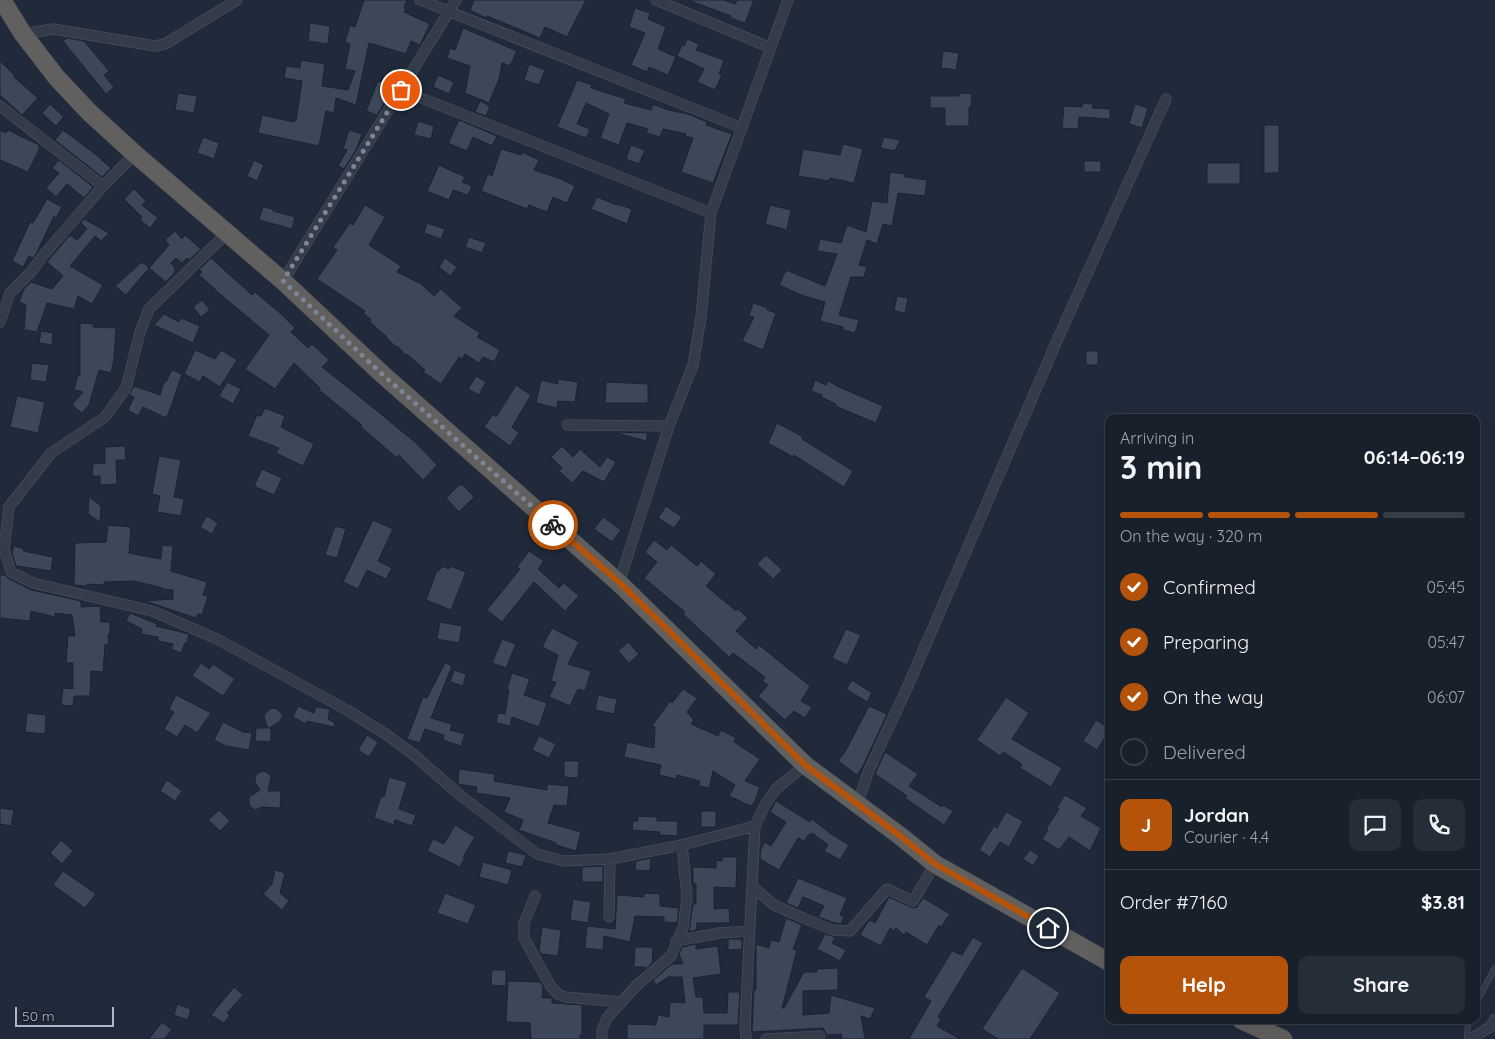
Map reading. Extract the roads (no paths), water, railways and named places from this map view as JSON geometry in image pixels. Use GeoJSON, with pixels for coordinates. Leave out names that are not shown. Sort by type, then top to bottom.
{"type":"FeatureCollection","features":[{"type":"Feature","properties":{"kind":"highway"},"geometry":{"type":"LineString","coordinates":[[2,0],[23,34],[57,78],[90,113],[283,281],[381,373],[619,582],[805,765],[935,864],[1105,960]]}},
{"type":"Feature","properties":{"kind":"highway"},"geometry":{"type":"LineString","coordinates":[[1250,1024],[1283,1039]]}},
{"type":"Feature","properties":{"kind":"street"},"geometry":{"type":"LineString","coordinates":[[23,34],[52,29],[155,46],[165,44],[237,0]]}},
{"type":"Feature","properties":{"kind":"street"},"geometry":{"type":"LineString","coordinates":[[420,0],[742,128]]}},
{"type":"Feature","properties":{"kind":"street"},"geometry":{"type":"LineString","coordinates":[[283,281],[456,0]]}},
{"type":"Feature","properties":{"kind":"street"},"geometry":{"type":"LineString","coordinates":[[656,0],[771,48]]}},
{"type":"Feature","properties":{"kind":"street"},"geometry":{"type":"LineString","coordinates":[[619,582],[669,426],[693,365],[702,317],[712,213],[788,0]]}},
{"type":"Feature","properties":{"kind":"street"},"geometry":{"type":"LineString","coordinates":[[401,90],[712,213]]}},
{"type":"Feature","properties":{"kind":"street"},"geometry":{"type":"LineString","coordinates":[[858,805],[869,770],[907,688],[1059,336],[1166,100]]}},
{"type":"Feature","properties":{"kind":"street"},"geometry":{"type":"LineString","coordinates":[[0,106],[104,186]]}},
{"type":"Feature","properties":{"kind":"street"},"geometry":{"type":"LineString","coordinates":[[0,322],[10,292],[31,272],[104,186],[135,154]]}},
{"type":"Feature","properties":{"kind":"street"},"geometry":{"type":"LineString","coordinates":[[227,233],[149,309],[140,332],[126,388],[105,417],[52,453],[9,507],[4,549],[11,572],[33,583],[152,611],[216,639],[347,710],[387,735],[414,755],[461,796],[537,854],[564,861],[610,859],[682,845],[755,826]]}},
{"type":"Feature","properties":{"kind":"street"},"geometry":{"type":"LineString","coordinates":[[568,425],[669,426]]}},
{"type":"Feature","properties":{"kind":"street"},"geometry":{"type":"LineString","coordinates":[[746,1039],[745,1024],[755,826],[766,803],[776,789],[805,765]]}},
{"type":"Feature","properties":{"kind":"street"},"geometry":{"type":"LineString","coordinates":[[602,1039],[602,1030],[607,1018],[637,985],[671,956],[683,928],[687,897],[682,845]]}},
{"type":"Feature","properties":{"kind":"street"},"geometry":{"type":"LineString","coordinates":[[609,917],[610,859]]}},
{"type":"Feature","properties":{"kind":"street"},"geometry":{"type":"LineString","coordinates":[[753,887],[774,905],[832,930],[850,931],[887,889],[913,902],[935,864]]}},
{"type":"Feature","properties":{"kind":"street"},"geometry":{"type":"LineString","coordinates":[[535,896],[524,923],[524,938],[554,990],[565,997],[621,1002]]}},
{"type":"Feature","properties":{"kind":"street"},"geometry":{"type":"LineString","coordinates":[[676,941],[719,933],[750,932]]}},
{"type":"Feature","properties":{"kind":"street"},"geometry":{"type":"LineString","coordinates":[[1469,1039],[1490,1027],[1495,1019]]}},
{"type":"Feature","properties":{"kind":"street"},"geometry":{"type":"LineString","coordinates":[[766,1039],[820,1036]]}},
{"type":"Feature","properties":{"kind":"lane"},"geometry":{"type":"LineString","coordinates":[[1480,996],[1495,968]]}},
{"type":"Feature","properties":{"kind":"lane"},"geometry":{"type":"LineString","coordinates":[[1468,1024],[1469,1039]]}}]}
